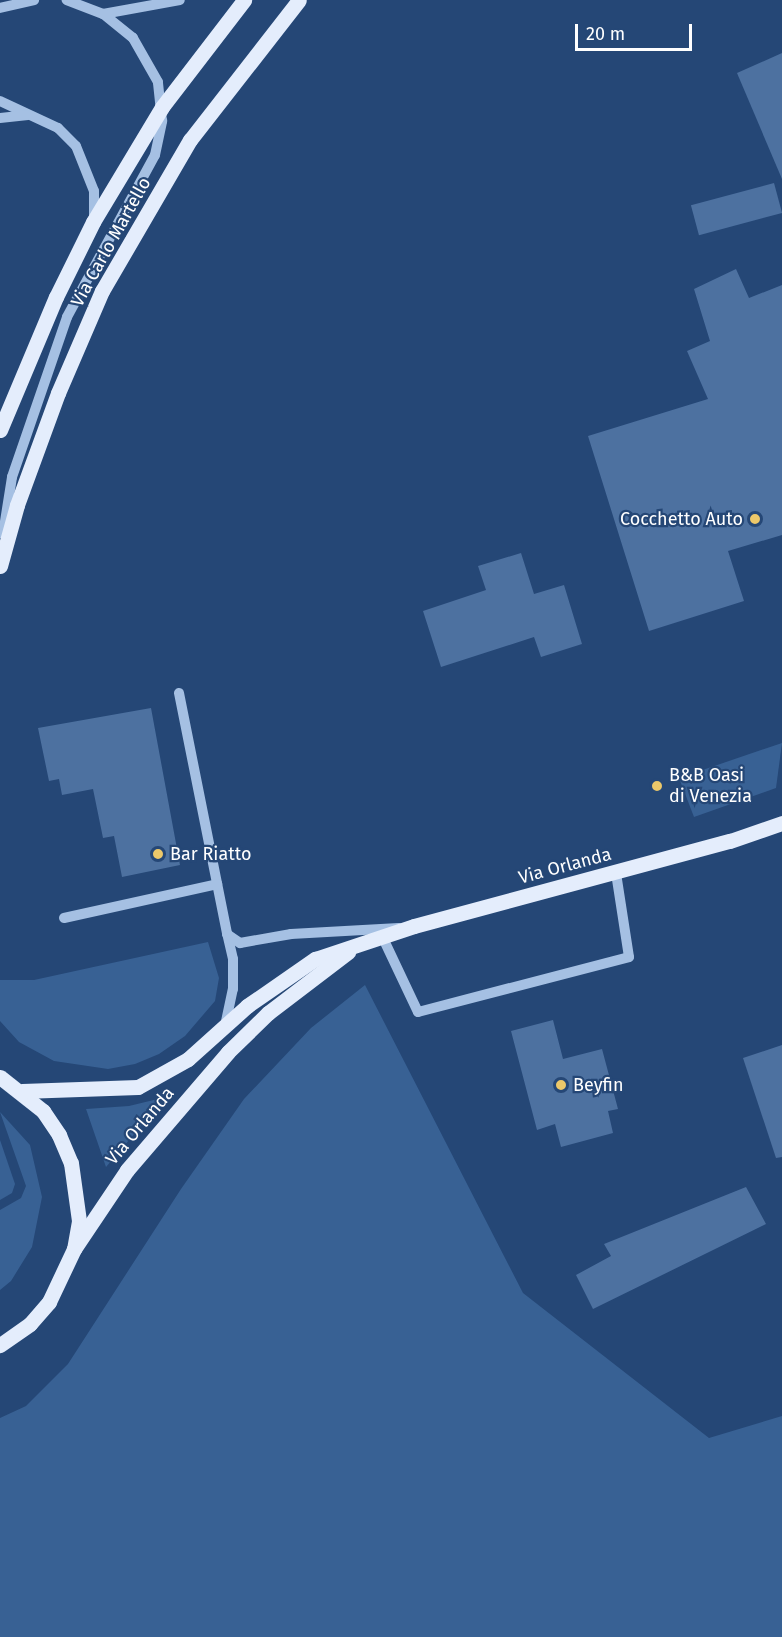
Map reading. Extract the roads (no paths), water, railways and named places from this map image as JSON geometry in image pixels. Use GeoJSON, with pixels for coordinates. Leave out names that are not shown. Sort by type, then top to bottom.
{"type":"FeatureCollection","features":[{"type":"Feature","properties":{"kind":"main road","name":"Via Carlo Martello"},"geometry":{"type":"LineString","coordinates":[[0,430],[56,297],[93,222],[162,107],[244,0]]}},
{"type":"Feature","properties":{"kind":"main road","name":"Via Carlo Martello"},"geometry":{"type":"LineString","coordinates":[[0,566],[17,505],[58,393],[102,291],[190,140],[299,0]]}},
{"type":"Feature","properties":{"kind":"main road","name":"Via Orlanda"},"geometry":{"type":"LineString","coordinates":[[22,1091],[138,1087],[189,1059],[225,1026],[291,974],[315,959],[408,928],[730,842],[782,823]]}},
{"type":"Feature","properties":{"kind":"main road","name":"Via Orlanda"},"geometry":{"type":"LineString","coordinates":[[74,1249],[127,1170],[228,1052],[268,1013],[357,944]]}},
{"type":"Feature","properties":{"kind":"main road"},"geometry":{"type":"LineString","coordinates":[[0,1065],[43,1111],[71,1163],[78,1191],[74,1249],[49,1302],[30,1324],[0,1345]]}},
{"type":"Feature","properties":{"kind":"main road"},"geometry":{"type":"LineString","coordinates":[[0,1077],[22,1091]]}},
{"type":"Feature","properties":{"kind":"street"},"geometry":{"type":"LineString","coordinates":[[0,8],[34,0]]}},
{"type":"Feature","properties":{"kind":"street","name":"Via Carlo Martello"},"geometry":{"type":"LineString","coordinates":[[0,549],[12,477],[34,406],[67,317],[155,155],[162,107],[158,82],[143,51],[133,38],[103,14],[67,0]]}},
{"type":"Feature","properties":{"kind":"street"},"geometry":{"type":"LineString","coordinates":[[103,14],[180,0]]}},
{"type":"Feature","properties":{"kind":"street","name":"Via Carlo Martello"},"geometry":{"type":"LineString","coordinates":[[0,101],[58,128],[76,146],[94,190],[93,222]]}},
{"type":"Feature","properties":{"kind":"street"},"geometry":{"type":"LineString","coordinates":[[0,118],[31,114]]}},
{"type":"Feature","properties":{"kind":"street"},"geometry":{"type":"LineString","coordinates":[[179,693],[233,959],[233,989],[225,1026]]}},
{"type":"Feature","properties":{"kind":"street"},"geometry":{"type":"LineString","coordinates":[[382,936],[418,1012],[629,957],[616,873]]}},
{"type":"Feature","properties":{"kind":"street"},"geometry":{"type":"LineString","coordinates":[[64,918],[217,884]]}},
{"type":"Feature","properties":{"kind":"street"},"geometry":{"type":"LineString","coordinates":[[227,934],[240,943],[344,929],[408,928]]}},
{"type":"Feature","properties":{"kind":"place","name":"Cocchetto Auto"},"geometry":{"type":"Point","coordinates":[755,519]}},
{"type":"Feature","properties":{"kind":"place","name":"B&B Oasi di Venezia"},"geometry":{"type":"Point","coordinates":[657,786]}},
{"type":"Feature","properties":{"kind":"place","name":"Bar Riatto"},"geometry":{"type":"Point","coordinates":[158,854]}},
{"type":"Feature","properties":{"kind":"place","name":"Beyfin"},"geometry":{"type":"Point","coordinates":[561,1085]}}]}
